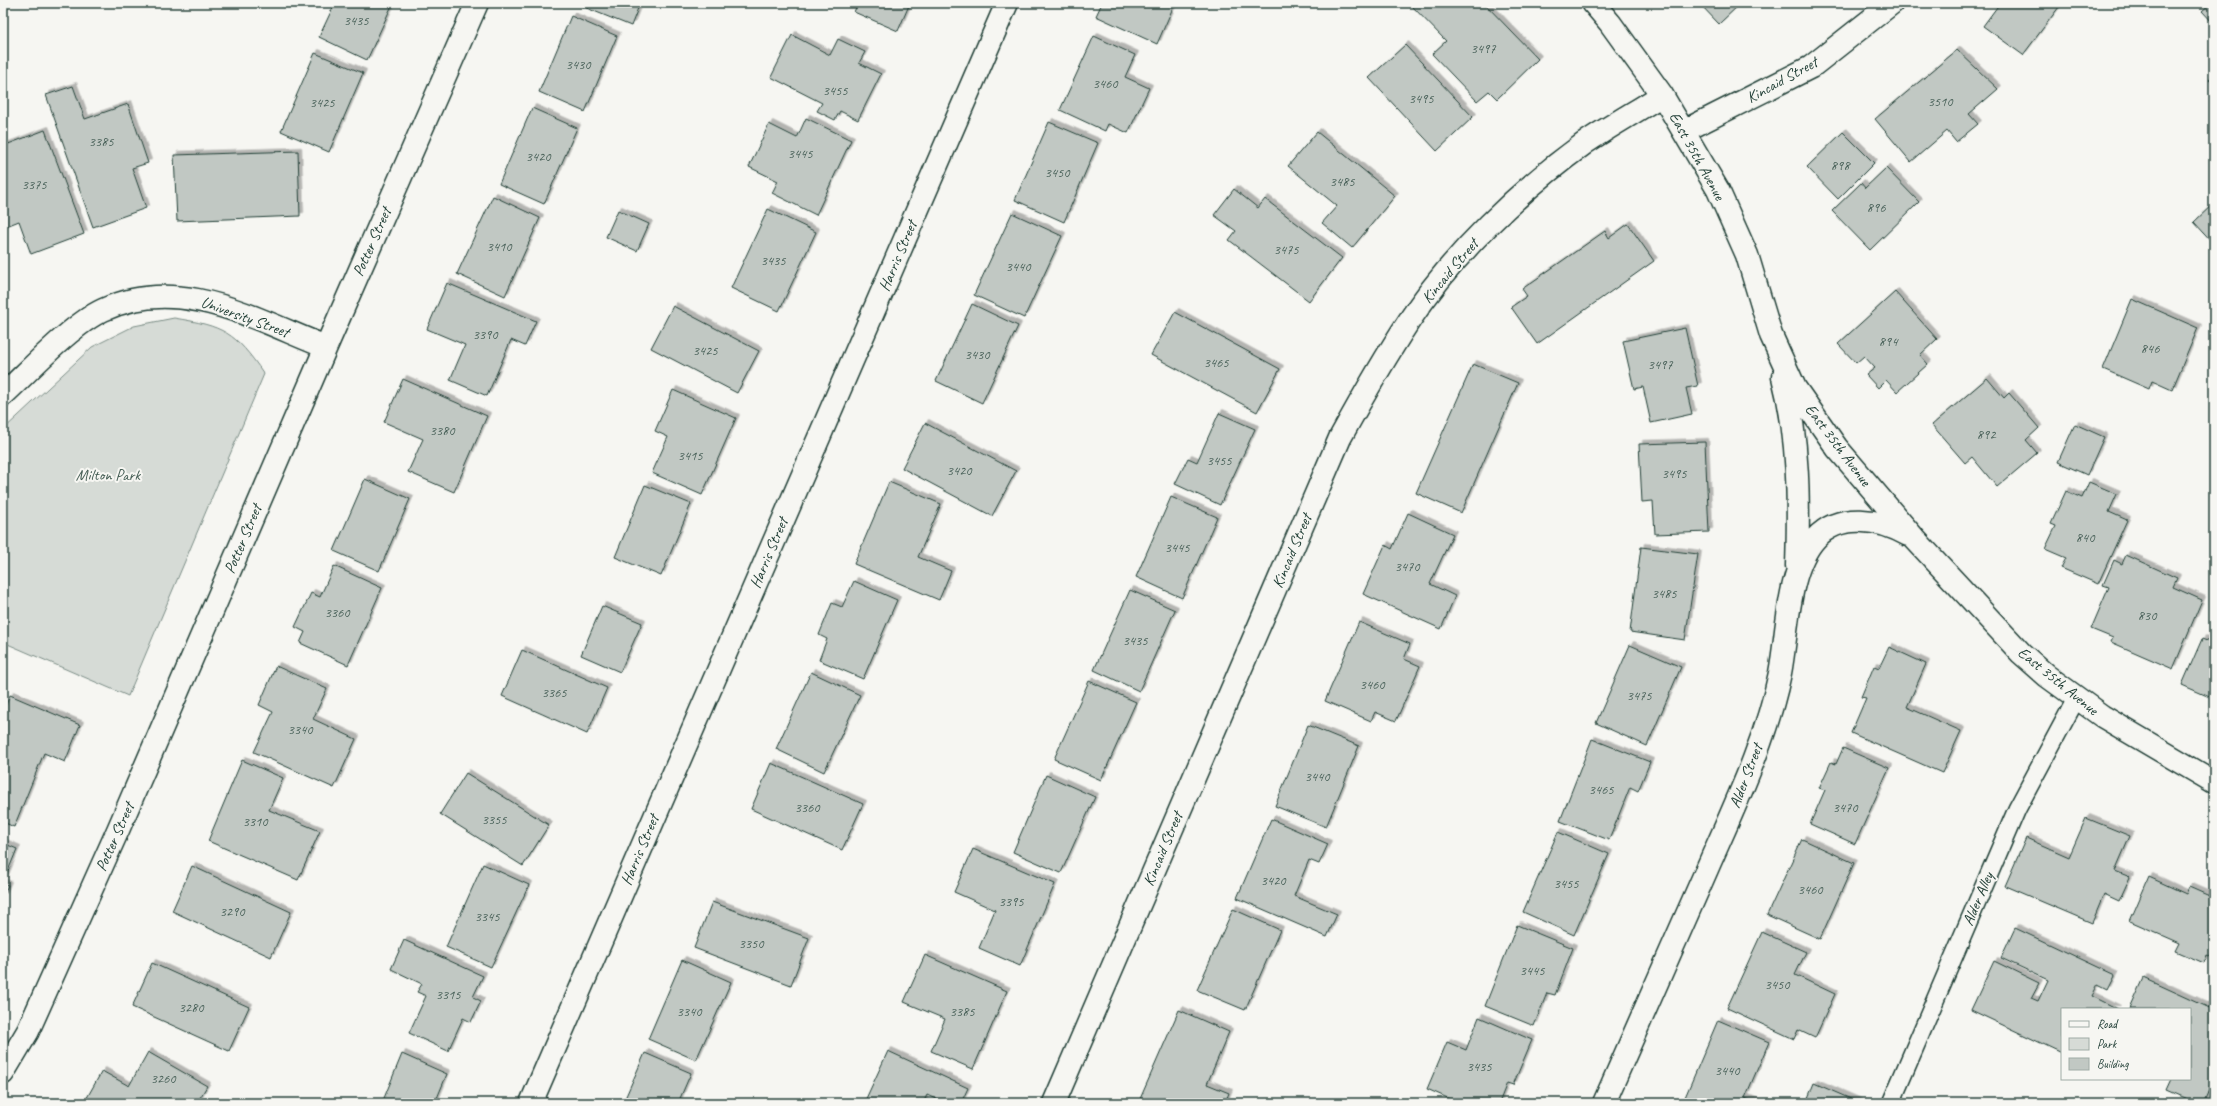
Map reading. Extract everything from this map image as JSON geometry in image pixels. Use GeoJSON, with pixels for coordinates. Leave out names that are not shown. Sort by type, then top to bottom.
{"type":"FeatureCollection","features":[{"type":"Feature","properties":{"kind":"street","name":"Potter Street"},"geometry":{"type":"LineString","coordinates":[[3,1073],[28,1030],[118,830],[326,347],[477,3]]}},
{"type":"Feature","properties":{"kind":"street","name":"Harris Street"},"geometry":{"type":"LineString","coordinates":[[531,1103],[1007,3]]}},
{"type":"Feature","properties":{"kind":"street","name":"East 35th Avenue"},"geometry":{"type":"LineString","coordinates":[[1592,3],[1610,23],[1662,95],[1718,190],[1747,255],[1771,335],[1796,388],[1817,422],[1872,491],[2021,653],[2076,699],[2214,782]]}},
{"type":"Feature","properties":{"kind":"street","name":"Kincaid Street"},"geometry":{"type":"LineString","coordinates":[[1684,131],[1811,66],[1892,3]]}},
{"type":"Feature","properties":{"kind":"street","name":"Kincaid Street"},"geometry":{"type":"LineString","coordinates":[[1054,1103],[1340,438],[1372,380],[1410,320],[1456,260],[1516,199],[1586,143],[1662,95]]}},
{"type":"Feature","properties":{"kind":"street","name":"University Street"},"geometry":{"type":"LineString","coordinates":[[3,395],[82,323],[98,313],[129,302],[158,296],[180,296],[209,301],[326,347]]}},
{"type":"Feature","properties":{"kind":"street"},"geometry":{"type":"LineString","coordinates":[[1771,335],[1791,416],[1798,528],[1797,569]]}},
{"type":"Feature","properties":{"kind":"street","name":"Alder Street"},"geometry":{"type":"LineString","coordinates":[[1604,1103],[1752,765],[1779,674],[1797,569],[1805,552],[1817,537],[1832,526],[1849,522],[1870,520],[1894,527],[1914,538]]}},
{"type":"Feature","properties":{"kind":"lane","name":"Alder Alley"},"geometry":{"type":"LineString","coordinates":[[1890,1103],[2017,810],[2076,699]]}},
{"type":"Feature","properties":{"kind":"green space","name":"Milton Park"},"geometry":{"type":"Polygon","coordinates":[[[174,318],[205,324],[227,333],[245,349],[264,374],[128,696],[3,642],[3,430],[92,347],[134,326],[174,318]]]}},
{"type":"Feature","properties":{"kind":"building"},"geometry":{"type":"Polygon","coordinates":[[[335,3],[393,3],[367,60],[319,37],[335,3]]]}},
{"type":"Feature","properties":{"kind":"building"},"geometry":{"type":"Polygon","coordinates":[[[580,3],[640,3],[631,26],[579,5],[580,3]]]}},
{"type":"Feature","properties":{"kind":"building"},"geometry":{"type":"Polygon","coordinates":[[[858,3],[910,3],[898,31],[854,12],[858,3]]]}},
{"type":"Feature","properties":{"kind":"building"},"geometry":{"type":"Polygon","coordinates":[[[1102,3],[1175,3],[1157,44],[1096,16],[1102,3]]]}},
{"type":"Feature","properties":{"kind":"building"},"geometry":{"type":"Polygon","coordinates":[[[1409,3],[1484,3],[1538,59],[1497,99],[1489,91],[1477,101],[1432,54],[1446,41],[1409,3]]]}},
{"type":"Feature","properties":{"kind":"building"},"geometry":{"type":"Polygon","coordinates":[[[1699,3],[1741,3],[1719,24],[1699,3]]]}},
{"type":"Feature","properties":{"kind":"building"},"geometry":{"type":"Polygon","coordinates":[[[2000,3],[2062,3],[2023,55],[1983,26],[2000,3]]]}},
{"type":"Feature","properties":{"kind":"building"},"geometry":{"type":"Polygon","coordinates":[[[2211,3],[2214,3],[2214,24],[2202,11],[2211,3]]]}},
{"type":"Feature","properties":{"kind":"building"},"geometry":{"type":"Polygon","coordinates":[[[571,16],[617,36],[585,112],[539,92],[571,16]]]}},
{"type":"Feature","properties":{"kind":"building"},"geometry":{"type":"Polygon","coordinates":[[[792,35],[830,55],[838,39],[865,52],[859,63],[881,74],[858,120],[840,111],[835,120],[817,111],[822,103],[771,77],[792,35]]]}},
{"type":"Feature","properties":{"kind":"building"},"geometry":{"type":"Polygon","coordinates":[[[1094,36],[1135,55],[1125,77],[1149,88],[1128,133],[1108,124],[1105,131],[1060,110],[1094,36]]]}},
{"type":"Feature","properties":{"kind":"building"},"geometry":{"type":"Polygon","coordinates":[[[1405,45],[1473,117],[1437,151],[1369,78],[1405,45]]]}},
{"type":"Feature","properties":{"kind":"building"},"geometry":{"type":"Polygon","coordinates":[[[1957,50],[1998,89],[1969,114],[1978,124],[1956,142],[1947,131],[1911,162],[1875,119],[1957,50]]]}},
{"type":"Feature","properties":{"kind":"building"},"geometry":{"type":"Polygon","coordinates":[[[315,53],[363,73],[329,152],[281,131],[315,53]]]}},
{"type":"Feature","properties":{"kind":"building"},"geometry":{"type":"Polygon","coordinates":[[[2214,74],[2214,84],[2209,79],[2214,74]]]}},
{"type":"Feature","properties":{"kind":"building"},"geometry":{"type":"Polygon","coordinates":[[[73,86],[85,119],[128,104],[148,163],[132,168],[146,208],[93,227],[46,95],[73,86]]]}},
{"type":"Feature","properties":{"kind":"building"},"geometry":{"type":"Polygon","coordinates":[[[532,108],[577,128],[544,204],[499,184],[532,108]]]}},
{"type":"Feature","properties":{"kind":"building"},"geometry":{"type":"Polygon","coordinates":[[[806,118],[851,140],[816,215],[772,193],[778,181],[749,167],[769,124],[797,138],[806,118]]]}},
{"type":"Feature","properties":{"kind":"building"},"geometry":{"type":"Polygon","coordinates":[[[1049,122],[1098,143],[1064,222],[1015,200],[1049,122]]]}},
{"type":"Feature","properties":{"kind":"building"},"geometry":{"type":"Polygon","coordinates":[[[45,130],[84,234],[31,254],[19,221],[4,227],[3,225],[3,146],[45,130]]]}},
{"type":"Feature","properties":{"kind":"building"},"geometry":{"type":"Polygon","coordinates":[[[1317,132],[1395,196],[1352,248],[1322,223],[1337,206],[1288,166],[1317,132]]]}},
{"type":"Feature","properties":{"kind":"building"},"geometry":{"type":"Polygon","coordinates":[[[1843,132],[1874,163],[1838,199],[1807,167],[1843,132]]]}},
{"type":"Feature","properties":{"kind":"building"},"geometry":{"type":"Polygon","coordinates":[[[298,151],[300,216],[177,221],[174,155],[298,151]]]}},
{"type":"Feature","properties":{"kind":"building"},"geometry":{"type":"Polygon","coordinates":[[[1886,168],[1919,202],[1870,250],[1832,211],[1861,183],[1865,188],[1886,168]]]}},
{"type":"Feature","properties":{"kind":"building"},"geometry":{"type":"Polygon","coordinates":[[[1234,189],[1258,208],[1265,199],[1342,258],[1309,301],[1229,240],[1236,231],[1214,215],[1234,189]]]}},
{"type":"Feature","properties":{"kind":"building"},"geometry":{"type":"Polygon","coordinates":[[[493,196],[540,218],[505,296],[457,274],[493,196]]]}},
{"type":"Feature","properties":{"kind":"building"},"geometry":{"type":"Polygon","coordinates":[[[2214,203],[2214,244],[2194,222],[2214,203]]]}},
{"type":"Feature","properties":{"kind":"building"},"geometry":{"type":"Polygon","coordinates":[[[768,209],[816,232],[779,311],[731,288],[768,209]]]}},
{"type":"Feature","properties":{"kind":"building"},"geometry":{"type":"Polygon","coordinates":[[[618,210],[649,224],[637,251],[606,237],[618,210]]]}},
{"type":"Feature","properties":{"kind":"building"},"geometry":{"type":"Polygon","coordinates":[[[1012,213],[1062,236],[1024,318],[974,295],[1012,213]]]}},
{"type":"Feature","properties":{"kind":"building"},"geometry":{"type":"Polygon","coordinates":[[[1628,224],[1654,261],[1537,344],[1511,307],[1527,296],[1522,289],[1605,231],[1609,238],[1628,224]]]}},
{"type":"Feature","properties":{"kind":"building"},"geometry":{"type":"Polygon","coordinates":[[[447,283],[536,321],[525,346],[511,340],[487,396],[450,380],[465,345],[427,329],[447,283]]]}},
{"type":"Feature","properties":{"kind":"building"},"geometry":{"type":"Polygon","coordinates":[[[1895,292],[1937,339],[1920,355],[1928,364],[1897,392],[1886,380],[1878,388],[1866,375],[1875,368],[1864,356],[1856,363],[1838,344],[1895,292]]]}},
{"type":"Feature","properties":{"kind":"building"},"geometry":{"type":"Polygon","coordinates":[[[2132,299],[2198,328],[2172,390],[2152,381],[2149,389],[2103,369],[2132,299]]]}},
{"type":"Feature","properties":{"kind":"building"},"geometry":{"type":"Polygon","coordinates":[[[972,304],[1018,326],[982,403],[936,381],[972,304]]]}},
{"type":"Feature","properties":{"kind":"building"},"geometry":{"type":"Polygon","coordinates":[[[673,306],[759,351],[737,393],[651,348],[673,306]]]}},
{"type":"Feature","properties":{"kind":"building"},"geometry":{"type":"Polygon","coordinates":[[[1175,312],[1280,369],[1257,412],[1151,355],[1175,312]]]}},
{"type":"Feature","properties":{"kind":"building"},"geometry":{"type":"Polygon","coordinates":[[[1685,328],[1698,386],[1686,388],[1692,414],[1651,423],[1643,387],[1634,389],[1623,341],[1685,328]]]}},
{"type":"Feature","properties":{"kind":"building"},"geometry":{"type":"Polygon","coordinates":[[[1473,364],[1518,383],[1461,513],[1416,493],[1473,364]]]}},
{"type":"Feature","properties":{"kind":"building"},"geometry":{"type":"Polygon","coordinates":[[[1987,378],[2004,398],[2009,393],[2039,428],[2026,440],[2037,453],[1997,487],[1972,457],[1965,463],[1932,425],[1987,378]]]}},
{"type":"Feature","properties":{"kind":"building"},"geometry":{"type":"Polygon","coordinates":[[[403,379],[487,416],[454,492],[408,472],[423,439],[384,422],[403,379]]]}},
{"type":"Feature","properties":{"kind":"building"},"geometry":{"type":"Polygon","coordinates":[[[673,390],[736,418],[702,495],[652,473],[668,437],[655,431],[673,390]]]}},
{"type":"Feature","properties":{"kind":"building"},"geometry":{"type":"Polygon","coordinates":[[[1219,413],[1255,429],[1220,505],[1175,484],[1188,458],[1197,462],[1219,413]]]}},
{"type":"Feature","properties":{"kind":"building"},"geometry":{"type":"Polygon","coordinates":[[[925,423],[1016,471],[992,516],[902,468],[925,423]]]}},
{"type":"Feature","properties":{"kind":"building"},"geometry":{"type":"Polygon","coordinates":[[[2075,424],[2104,437],[2087,475],[2058,462],[2075,424]]]}},
{"type":"Feature","properties":{"kind":"building"},"geometry":{"type":"Polygon","coordinates":[[[1705,442],[1709,532],[1655,534],[1653,501],[1642,502],[1639,444],[1705,442]]]}},
{"type":"Feature","properties":{"kind":"building"},"geometry":{"type":"Polygon","coordinates":[[[365,479],[410,499],[379,571],[334,551],[365,479]]]}},
{"type":"Feature","properties":{"kind":"building"},"geometry":{"type":"Polygon","coordinates":[[[889,482],[941,504],[918,557],[951,571],[939,600],[854,564],[889,482]]]}},
{"type":"Feature","properties":{"kind":"building"},"geometry":{"type":"Polygon","coordinates":[[[2089,482],[2117,494],[2109,512],[2127,520],[2098,584],[2061,568],[2066,558],[2045,549],[2056,526],[2051,524],[2066,491],[2082,498],[2089,482]]]}},
{"type":"Feature","properties":{"kind":"building"},"geometry":{"type":"Polygon","coordinates":[[[645,485],[691,504],[661,576],[615,557],[645,485]]]}},
{"type":"Feature","properties":{"kind":"building"},"geometry":{"type":"Polygon","coordinates":[[[1171,497],[1217,517],[1182,598],[1136,577],[1171,497]]]}},
{"type":"Feature","properties":{"kind":"building"},"geometry":{"type":"Polygon","coordinates":[[[1408,513],[1453,534],[1430,584],[1455,596],[1441,629],[1363,594],[1385,545],[1392,549],[1408,513]]]}},
{"type":"Feature","properties":{"kind":"building"},"geometry":{"type":"Polygon","coordinates":[[[1641,547],[1698,554],[1685,640],[1630,632],[1641,547]]]}},
{"type":"Feature","properties":{"kind":"building"},"geometry":{"type":"Polygon","coordinates":[[[2126,555],[2177,578],[2173,587],[2202,600],[2173,669],[2111,642],[2113,638],[2091,629],[2109,587],[2103,585],[2114,560],[2122,564],[2126,555]]]}},
{"type":"Feature","properties":{"kind":"building"},"geometry":{"type":"Polygon","coordinates":[[[334,566],[382,588],[348,665],[300,643],[305,632],[295,627],[311,593],[320,597],[334,566]]]}},
{"type":"Feature","properties":{"kind":"building"},"geometry":{"type":"Polygon","coordinates":[[[854,581],[897,600],[863,679],[819,660],[827,639],[819,635],[832,603],[842,607],[854,581]]]}},
{"type":"Feature","properties":{"kind":"building"},"geometry":{"type":"Polygon","coordinates":[[[1130,590],[1175,610],[1139,691],[1094,670],[1130,590]]]}},
{"type":"Feature","properties":{"kind":"building"},"geometry":{"type":"Polygon","coordinates":[[[602,606],[642,623],[620,672],[581,655],[602,606]]]}},
{"type":"Feature","properties":{"kind":"building"},"geometry":{"type":"Polygon","coordinates":[[[1359,622],[1410,644],[1404,659],[1420,666],[1396,721],[1375,712],[1371,721],[1325,701],[1359,622]]]}},
{"type":"Feature","properties":{"kind":"building"},"geometry":{"type":"Polygon","coordinates":[[[2202,639],[2214,644],[2214,699],[2182,685],[2202,639]]]}},
{"type":"Feature","properties":{"kind":"building"},"geometry":{"type":"Polygon","coordinates":[[[1630,645],[1681,667],[1647,746],[1596,723],[1630,645]]]}},
{"type":"Feature","properties":{"kind":"building"},"geometry":{"type":"Polygon","coordinates":[[[1889,647],[1926,664],[1907,707],[1961,731],[1942,773],[1851,733],[1866,698],[1861,697],[1874,666],[1879,668],[1889,647]]]}},
{"type":"Feature","properties":{"kind":"building"},"geometry":{"type":"Polygon","coordinates":[[[522,650],[607,688],[587,734],[502,696],[522,650]]]}},
{"type":"Feature","properties":{"kind":"building"},"geometry":{"type":"Polygon","coordinates":[[[276,666],[327,689],[313,719],[356,739],[334,788],[254,752],[273,712],[259,705],[276,666]]]}},
{"type":"Feature","properties":{"kind":"building"},"geometry":{"type":"Polygon","coordinates":[[[811,672],[860,695],[824,772],[776,749],[811,672]]]}},
{"type":"Feature","properties":{"kind":"building"},"geometry":{"type":"Polygon","coordinates":[[[1089,681],[1136,702],[1101,780],[1054,759],[1089,681]]]}},
{"type":"Feature","properties":{"kind":"building"},"geometry":{"type":"Polygon","coordinates":[[[10,695],[80,725],[65,762],[44,753],[14,827],[3,822],[3,712],[10,695]]]}},
{"type":"Feature","properties":{"kind":"building"},"geometry":{"type":"Polygon","coordinates":[[[1308,725],[1359,746],[1326,827],[1275,806],[1308,725]]]}},
{"type":"Feature","properties":{"kind":"building"},"geometry":{"type":"Polygon","coordinates":[[[1592,739],[1650,762],[1638,791],[1630,787],[1609,840],[1560,821],[1592,739]]]}},
{"type":"Feature","properties":{"kind":"building"},"geometry":{"type":"Polygon","coordinates":[[[1843,748],[1889,768],[1855,844],[1810,824],[1825,790],[1819,788],[1831,762],[1836,764],[1843,748]]]}},
{"type":"Feature","properties":{"kind":"building"},"geometry":{"type":"Polygon","coordinates":[[[242,760],[283,778],[269,810],[320,831],[298,880],[208,841],[242,760]]]}},
{"type":"Feature","properties":{"kind":"building"},"geometry":{"type":"Polygon","coordinates":[[[771,763],[863,804],[842,850],[751,809],[771,763]]]}},
{"type":"Feature","properties":{"kind":"building"},"geometry":{"type":"Polygon","coordinates":[[[466,773],[549,825],[523,866],[440,814],[466,773]]]}},
{"type":"Feature","properties":{"kind":"building"},"geometry":{"type":"Polygon","coordinates":[[[1046,775],[1095,797],[1061,873],[1013,852],[1046,775]]]}},
{"type":"Feature","properties":{"kind":"building"},"geometry":{"type":"Polygon","coordinates":[[[2086,818],[2130,836],[2115,871],[2130,877],[2119,901],[2104,894],[2092,923],[2005,886],[2026,838],[2069,857],[2086,818]]]}},
{"type":"Feature","properties":{"kind":"building"},"geometry":{"type":"Polygon","coordinates":[[[1271,819],[1328,844],[1319,864],[1309,860],[1294,896],[1337,914],[1327,937],[1237,898],[1271,819]]]}},
{"type":"Feature","properties":{"kind":"building"},"geometry":{"type":"Polygon","coordinates":[[[1558,832],[1609,854],[1574,935],[1523,912],[1558,832]]]}},
{"type":"Feature","properties":{"kind":"building"},"geometry":{"type":"Polygon","coordinates":[[[1802,839],[1854,863],[1820,939],[1767,915],[1802,839]]]}},
{"type":"Feature","properties":{"kind":"building"},"geometry":{"type":"Polygon","coordinates":[[[3,843],[17,849],[3,883],[3,843]]]}},
{"type":"Feature","properties":{"kind":"building"},"geometry":{"type":"Polygon","coordinates":[[[973,849],[1055,884],[1020,966],[979,948],[995,910],[954,892],[973,849]]]}},
{"type":"Feature","properties":{"kind":"building"},"geometry":{"type":"Polygon","coordinates":[[[483,864],[529,885],[491,967],[446,947],[483,864]]]}},
{"type":"Feature","properties":{"kind":"building"},"geometry":{"type":"Polygon","coordinates":[[[192,866],[291,912],[271,957],[172,911],[192,866]]]}},
{"type":"Feature","properties":{"kind":"building"},"geometry":{"type":"Polygon","coordinates":[[[2149,877],[2186,894],[2189,887],[2214,898],[2214,958],[2207,955],[2204,963],[2176,951],[2180,943],[2130,921],[2149,877]]]}},
{"type":"Feature","properties":{"kind":"building"},"geometry":{"type":"Polygon","coordinates":[[[3,883],[8,885],[3,897],[3,883]]]}},
{"type":"Feature","properties":{"kind":"building"},"geometry":{"type":"Polygon","coordinates":[[[712,902],[809,938],[791,985],[694,948],[712,902]]]}},
{"type":"Feature","properties":{"kind":"building"},"geometry":{"type":"Polygon","coordinates":[[[1233,909],[1280,930],[1245,1010],[1197,990],[1233,909]]]}},
{"type":"Feature","properties":{"kind":"building"},"geometry":{"type":"Polygon","coordinates":[[[1517,925],[1573,948],[1555,995],[1547,993],[1534,1026],[1485,1006],[1517,925]]]}},
{"type":"Feature","properties":{"kind":"building"},"geometry":{"type":"Polygon","coordinates":[[[2015,928],[2115,975],[2108,989],[2098,984],[2092,996],[2116,1008],[2061,1008],[2061,1053],[1971,1010],[1994,961],[2039,983],[2031,998],[2038,1001],[2048,980],[2001,958],[2015,928]]]}},
{"type":"Feature","properties":{"kind":"building"},"geometry":{"type":"Polygon","coordinates":[[[1762,932],[1806,952],[1795,975],[1835,994],[1815,1038],[1798,1030],[1794,1039],[1727,1008],[1762,932]]]}},
{"type":"Feature","properties":{"kind":"building"},"geometry":{"type":"Polygon","coordinates":[[[404,940],[483,976],[473,997],[481,1001],[471,1022],[463,1018],[448,1051],[409,1033],[426,996],[417,992],[422,984],[391,969],[404,940]]]}},
{"type":"Feature","properties":{"kind":"building"},"geometry":{"type":"Polygon","coordinates":[[[925,955],[1007,991],[973,1069],[931,1051],[945,1019],[904,1002],[925,955]]]}},
{"type":"Feature","properties":{"kind":"building"},"geometry":{"type":"Polygon","coordinates":[[[682,960],[731,982],[696,1060],[648,1039],[682,960]]]}},
{"type":"Feature","properties":{"kind":"building"},"geometry":{"type":"Polygon","coordinates":[[[152,963],[249,1007],[229,1051],[132,1007],[152,963]]]}},
{"type":"Feature","properties":{"kind":"building"},"geometry":{"type":"Polygon","coordinates":[[[2144,978],[2214,1010],[2214,1077],[2203,1103],[2196,1103],[2166,1090],[2171,1080],[2191,1080],[2191,1008],[2130,1008],[2144,978]]]}},
{"type":"Feature","properties":{"kind":"building"},"geometry":{"type":"Polygon","coordinates":[[[1179,1010],[1229,1032],[1207,1084],[1229,1093],[1225,1103],[1149,1103],[1140,1099],[1179,1010]]]}},
{"type":"Feature","properties":{"kind":"building"},"geometry":{"type":"Polygon","coordinates":[[[1479,1017],[1532,1040],[1513,1085],[1507,1083],[1499,1103],[1459,1103],[1427,1089],[1447,1042],[1466,1050],[1479,1017]]]}},
{"type":"Feature","properties":{"kind":"building"},"geometry":{"type":"Polygon","coordinates":[[[1718,1020],[1769,1042],[1745,1098],[1757,1103],[1683,1102],[1718,1020]]]}},
{"type":"Feature","properties":{"kind":"building"},"geometry":{"type":"Polygon","coordinates":[[[888,1051],[968,1088],[961,1103],[944,1103],[927,1095],[923,1103],[864,1103],[888,1051]]]}},
{"type":"Feature","properties":{"kind":"building"},"geometry":{"type":"Polygon","coordinates":[[[148,1052],[207,1086],[197,1103],[84,1103],[102,1071],[129,1086],[148,1052]]]}},
{"type":"Feature","properties":{"kind":"building"},"geometry":{"type":"Polygon","coordinates":[[[645,1053],[691,1073],[678,1103],[623,1103],[645,1053]]]}},
{"type":"Feature","properties":{"kind":"building"},"geometry":{"type":"Polygon","coordinates":[[[402,1054],[447,1074],[435,1103],[382,1103],[402,1054]]]}},
{"type":"Feature","properties":{"kind":"building"},"geometry":{"type":"Polygon","coordinates":[[[1814,1083],[1860,1103],[1806,1103],[1814,1083]]]}}]}
